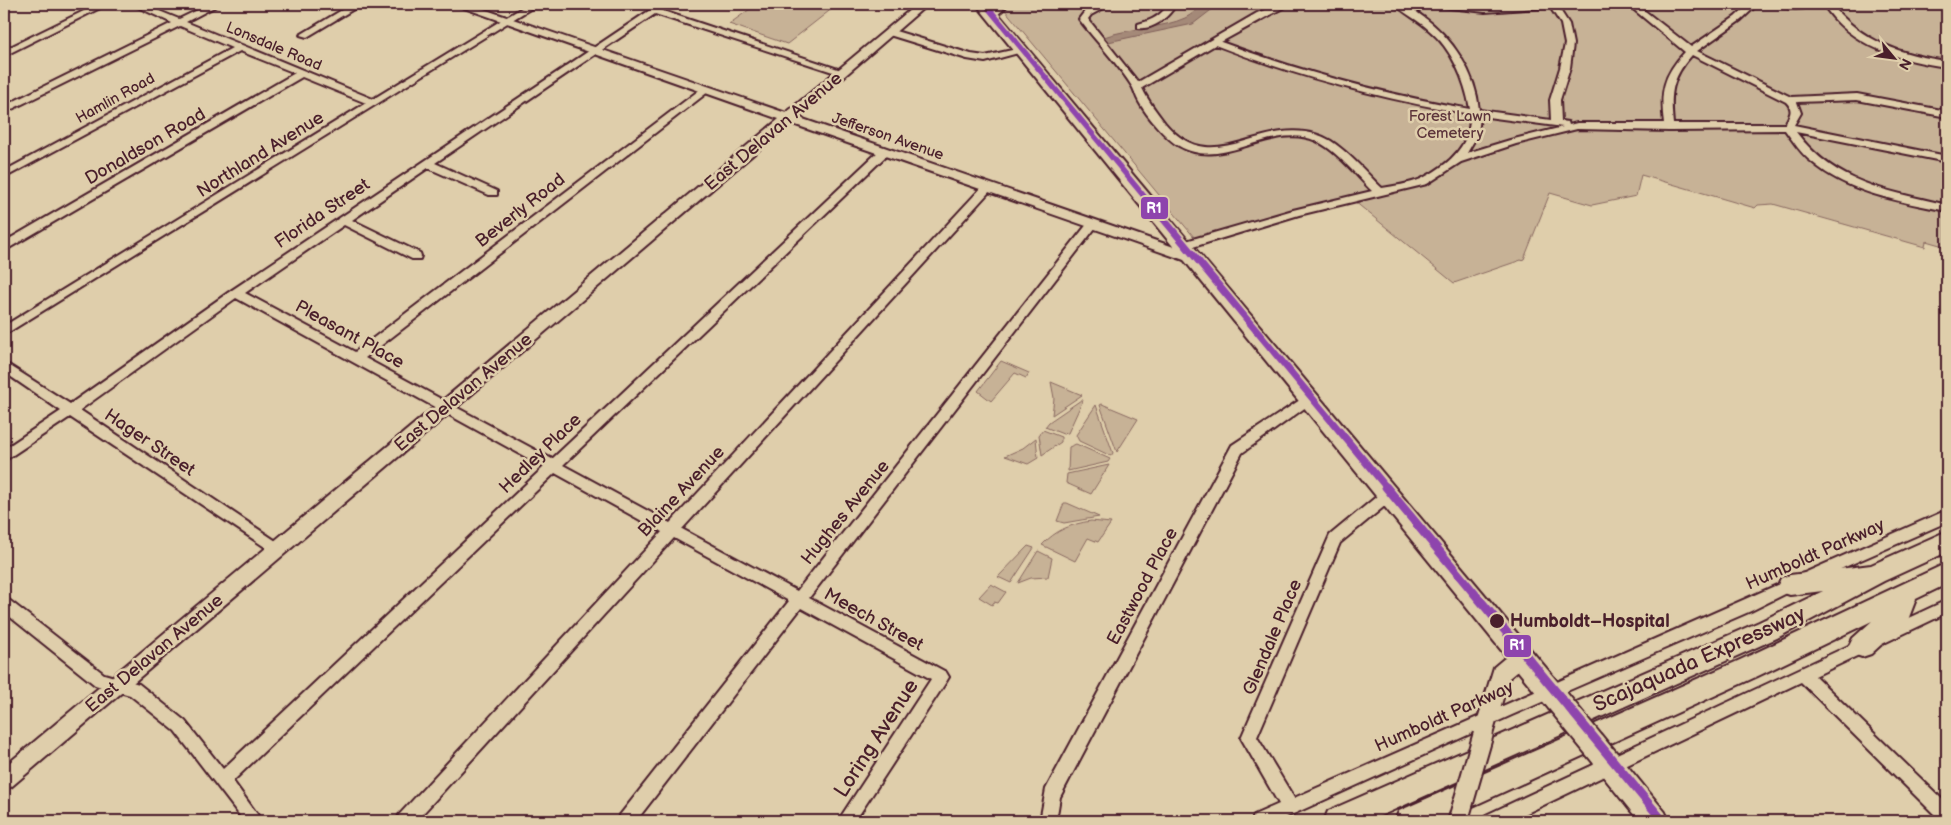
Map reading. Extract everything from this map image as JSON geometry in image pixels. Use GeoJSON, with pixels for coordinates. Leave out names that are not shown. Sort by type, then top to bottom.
{"type":"FeatureCollection","features":[{"type":"Feature","properties":{"kind":"highway","name":"Scajaquada Expressway"},"geometry":{"type":"LineString","coordinates":[[1338,821],[1768,630],[1864,582],[1876,574],[1947,541]]}},
{"type":"Feature","properties":{"kind":"highway","name":"Scajaquada Expressway"},"geometry":{"type":"LineString","coordinates":[[1409,821],[1749,668],[1947,573]]}},
{"type":"Feature","properties":{"kind":"highway"},"geometry":{"type":"LineString","coordinates":[[1790,584],[1876,574]]}},
{"type":"Feature","properties":{"kind":"highway"},"geometry":{"type":"LineString","coordinates":[[1862,646],[1900,612],[1907,591]]}},
{"type":"Feature","properties":{"kind":"main road"},"geometry":{"type":"LineString","coordinates":[[988,9],[1020,51],[1188,252],[1656,821]]}},
{"type":"Feature","properties":{"kind":"street"},"geometry":{"type":"LineString","coordinates":[[4,53],[104,4]]}},
{"type":"Feature","properties":{"kind":"street","name":"Lonsdale Road"},"geometry":{"type":"LineString","coordinates":[[135,4],[374,103]]}},
{"type":"Feature","properties":{"kind":"street"},"geometry":{"type":"LineString","coordinates":[[176,22],[207,4]]}},
{"type":"Feature","properties":{"kind":"street"},"geometry":{"type":"LineString","coordinates":[[4,110],[176,22],[216,4]]}},
{"type":"Feature","properties":{"kind":"street"},"geometry":{"type":"LineString","coordinates":[[304,35],[358,4]]}},
{"type":"Feature","properties":{"kind":"street","name":"Jefferson Avenue"},"geometry":{"type":"LineString","coordinates":[[459,4],[1092,225],[1188,252]]}},
{"type":"Feature","properties":{"kind":"street","name":"Northland Avenue"},"geometry":{"type":"LineString","coordinates":[[4,331],[534,4]]}},
{"type":"Feature","properties":{"kind":"street","name":"Florida Street"},"geometry":{"type":"LineString","coordinates":[[4,456],[236,292],[664,4]]}},
{"type":"Feature","properties":{"kind":"street","name":"East Delavan Avenue"},"geometry":{"type":"LineString","coordinates":[[4,780],[923,4]]}},
{"type":"Feature","properties":{"kind":"street"},"geometry":{"type":"LineString","coordinates":[[988,9],[1004,4]]}},
{"type":"Feature","properties":{"kind":"street"},"geometry":{"type":"LineString","coordinates":[[1107,4],[1088,13],[1083,19],[1137,87],[1144,104],[1172,137],[1184,145],[1200,151],[1216,151],[1283,133],[1316,137],[1330,144],[1381,194]]}},
{"type":"Feature","properties":{"kind":"street"},"geometry":{"type":"LineString","coordinates":[[1141,26],[1154,23],[1165,16],[1169,9],[1167,4]]}},
{"type":"Feature","properties":{"kind":"street"},"geometry":{"type":"LineString","coordinates":[[1137,87],[1260,15],[1286,4]]}},
{"type":"Feature","properties":{"kind":"street"},"geometry":{"type":"LineString","coordinates":[[1399,4],[1435,30],[1457,59],[1470,88],[1476,114],[1474,132],[1457,160]]}},
{"type":"Feature","properties":{"kind":"street"},"geometry":{"type":"LineString","coordinates":[[1441,4],[1485,9],[1558,5],[1565,24],[1569,44],[1565,68],[1555,100],[1556,124]]}},
{"type":"Feature","properties":{"kind":"street"},"geometry":{"type":"LineString","coordinates":[[1631,4],[1690,51],[1789,100],[1795,106],[1796,113],[1788,127]]}},
{"type":"Feature","properties":{"kind":"street"},"geometry":{"type":"LineString","coordinates":[[1669,128],[1664,109],[1667,86],[1677,64],[1690,51],[1754,4]]}},
{"type":"Feature","properties":{"kind":"street"},"geometry":{"type":"LineString","coordinates":[[1781,4],[1803,6],[1812,4]]}},
{"type":"Feature","properties":{"kind":"street"},"geometry":{"type":"LineString","coordinates":[[1827,4],[1835,17],[1849,30],[1873,44],[1899,55],[1947,64]]}},
{"type":"Feature","properties":{"kind":"street"},"geometry":{"type":"LineString","coordinates":[[654,11],[842,72]]}},
{"type":"Feature","properties":{"kind":"street"},"geometry":{"type":"LineString","coordinates":[[889,32],[983,59],[1020,51]]}},
{"type":"Feature","properties":{"kind":"street"},"geometry":{"type":"LineString","coordinates":[[1214,42],[1322,80],[1404,101],[1476,114],[1577,126],[1669,128],[1788,127],[1947,159]]}},
{"type":"Feature","properties":{"kind":"street","name":"Hamlin Road"},"geometry":{"type":"LineString","coordinates":[[4,175],[240,47]]}},
{"type":"Feature","properties":{"kind":"street","name":"Donaldson Road"},"geometry":{"type":"LineString","coordinates":[[4,247],[302,73]]}},
{"type":"Feature","properties":{"kind":"street","name":"Beverly Road"},"geometry":{"type":"LineString","coordinates":[[352,356],[701,88]]}},
{"type":"Feature","properties":{"kind":"street"},"geometry":{"type":"LineString","coordinates":[[1789,100],[1858,97],[1947,114]]}},
{"type":"Feature","properties":{"kind":"street"},"geometry":{"type":"LineString","coordinates":[[1188,252],[1297,212],[1381,194],[1422,182],[1457,160],[1513,142],[1577,126]]}},
{"type":"Feature","properties":{"kind":"street"},"geometry":{"type":"LineString","coordinates":[[1788,127],[1813,159],[1835,175],[1865,186],[1947,208]]}},
{"type":"Feature","properties":{"kind":"street","name":"Hedley Place"},"geometry":{"type":"LineString","coordinates":[[222,781],[884,152]]}},
{"type":"Feature","properties":{"kind":"street"},"geometry":{"type":"LineString","coordinates":[[428,164],[493,193]]}},
{"type":"Feature","properties":{"kind":"street","name":"Blaine Avenue"},"geometry":{"type":"LineString","coordinates":[[405,821],[671,529],[987,188]]}},
{"type":"Feature","properties":{"kind":"street"},"geometry":{"type":"LineString","coordinates":[[343,220],[416,256]]}},
{"type":"Feature","properties":{"kind":"street","name":"Hughes Avenue"},"geometry":{"type":"LineString","coordinates":[[626,821],[1092,225]]}},
{"type":"Feature","properties":{"kind":"street","name":"Pleasant Place"},"geometry":{"type":"LineString","coordinates":[[236,292],[446,406]]}},
{"type":"Feature","properties":{"kind":"street","name":"Hager Street"},"geometry":{"type":"LineString","coordinates":[[4,366],[277,549]]}},
{"type":"Feature","properties":{"kind":"street","name":"Eastwood Place"},"geometry":{"type":"LineString","coordinates":[[1048,821],[1052,795],[1237,449],[1309,399]]}},
{"type":"Feature","properties":{"kind":"street","name":"Meech Street"},"geometry":{"type":"LineString","coordinates":[[446,406],[941,677]]}},
{"type":"Feature","properties":{"kind":"street","name":"Glendale Place"},"geometry":{"type":"LineString","coordinates":[[1290,807],[1249,738],[1335,539],[1387,496]]}},
{"type":"Feature","properties":{"kind":"street","name":"Humboldt Parkway"},"geometry":{"type":"LineString","coordinates":[[1260,821],[1486,727],[1746,607],[1790,584],[1947,516]]}},
{"type":"Feature","properties":{"kind":"street"},"geometry":{"type":"LineString","coordinates":[[4,604],[100,680],[134,689],[180,726],[254,821]]}},
{"type":"Feature","properties":{"kind":"street"},"geometry":{"type":"LineString","coordinates":[[1492,821],[1606,760],[1803,674],[1947,606]]}},
{"type":"Feature","properties":{"kind":"street"},"geometry":{"type":"LineString","coordinates":[[1458,821],[1501,673],[1520,657]]}},
{"type":"Feature","properties":{"kind":"street"},"geometry":{"type":"LineString","coordinates":[[1803,674],[1947,815]]}},
{"type":"Feature","properties":{"kind":"street","name":"Loring Avenue"},"geometry":{"type":"LineString","coordinates":[[846,821],[941,677]]}},
{"type":"Feature","properties":{"kind":"green space"},"geometry":{"type":"Polygon","coordinates":[[[757,4],[838,4],[787,44],[729,24],[757,4]]]}},
{"type":"Feature","properties":{"kind":"green space","name":"Forest Lawn Cemetery"},"geometry":{"type":"Polygon","coordinates":[[[1000,4],[1947,4],[1947,247],[1926,241],[1925,247],[1773,204],[1758,205],[1755,208],[1641,175],[1636,196],[1592,205],[1550,193],[1524,259],[1454,283],[1354,201],[1199,243],[1000,4]]]}},
{"type":"Feature","properties":{"kind":"green space"},"geometry":{"type":"Polygon","coordinates":[[[1001,361],[1029,373],[1026,378],[1015,373],[991,401],[978,391],[1001,361]]]}},
{"type":"Feature","properties":{"kind":"green space"},"geometry":{"type":"Polygon","coordinates":[[[1051,382],[1082,395],[1052,415],[1054,398],[1051,382]]]}},
{"type":"Feature","properties":{"kind":"green space"},"geometry":{"type":"Polygon","coordinates":[[[1083,400],[1068,433],[1063,434],[1045,427],[1049,422],[1083,400]]]}},
{"type":"Feature","properties":{"kind":"green space"},"geometry":{"type":"Polygon","coordinates":[[[1102,404],[1138,419],[1117,452],[1100,405],[1102,404]]]}},
{"type":"Feature","properties":{"kind":"green space"},"geometry":{"type":"Polygon","coordinates":[[[1096,405],[1113,453],[1111,456],[1079,441],[1076,435],[1096,405]]]}},
{"type":"Feature","properties":{"kind":"green space"},"geometry":{"type":"Polygon","coordinates":[[[1043,430],[1061,437],[1061,442],[1042,455],[1039,435],[1043,430]]]}},
{"type":"Feature","properties":{"kind":"green space"},"geometry":{"type":"Polygon","coordinates":[[[1036,438],[1038,458],[1028,464],[1005,456],[1023,448],[1036,438]]]}},
{"type":"Feature","properties":{"kind":"green space"},"geometry":{"type":"Polygon","coordinates":[[[1076,444],[1110,459],[1108,462],[1068,471],[1069,447],[1076,444]]]}},
{"type":"Feature","properties":{"kind":"green space"},"geometry":{"type":"Polygon","coordinates":[[[1109,465],[1091,494],[1066,483],[1067,474],[1109,465]]]}},
{"type":"Feature","properties":{"kind":"green space"},"geometry":{"type":"Polygon","coordinates":[[[1064,503],[1099,517],[1064,523],[1057,521],[1064,503]]]}},
{"type":"Feature","properties":{"kind":"green space"},"geometry":{"type":"Polygon","coordinates":[[[1091,521],[1111,523],[1098,542],[1088,538],[1075,561],[1042,545],[1064,528],[1091,521]]]}},
{"type":"Feature","properties":{"kind":"green space"},"geometry":{"type":"Polygon","coordinates":[[[1028,546],[1034,548],[1011,583],[998,577],[1028,546]]]}},
{"type":"Feature","properties":{"kind":"green space"},"geometry":{"type":"Polygon","coordinates":[[[1038,551],[1052,558],[1048,577],[1031,578],[1018,583],[1038,551]]]}},
{"type":"Feature","properties":{"kind":"green space"},"geometry":{"type":"Polygon","coordinates":[[[991,584],[1006,592],[998,603],[994,602],[992,605],[979,597],[991,584]]]}},
{"type":"Feature","properties":{"kind":"shaded area"},"geometry":{"type":"Polygon","coordinates":[[[1204,4],[1219,4],[1193,24],[1108,42],[1104,37],[1177,21],[1188,17],[1204,4]]]}},
{"type":"Feature","properties":{"kind":"transit line","name":"R1"},"geometry":{"type":"LineString","coordinates":[[985,4],[1663,821]]}},
{"type":"Feature","properties":{"kind":"place","name":"Humboldt–Hospital"},"geometry":{"type":"Point","coordinates":[1497,621]}}]}
